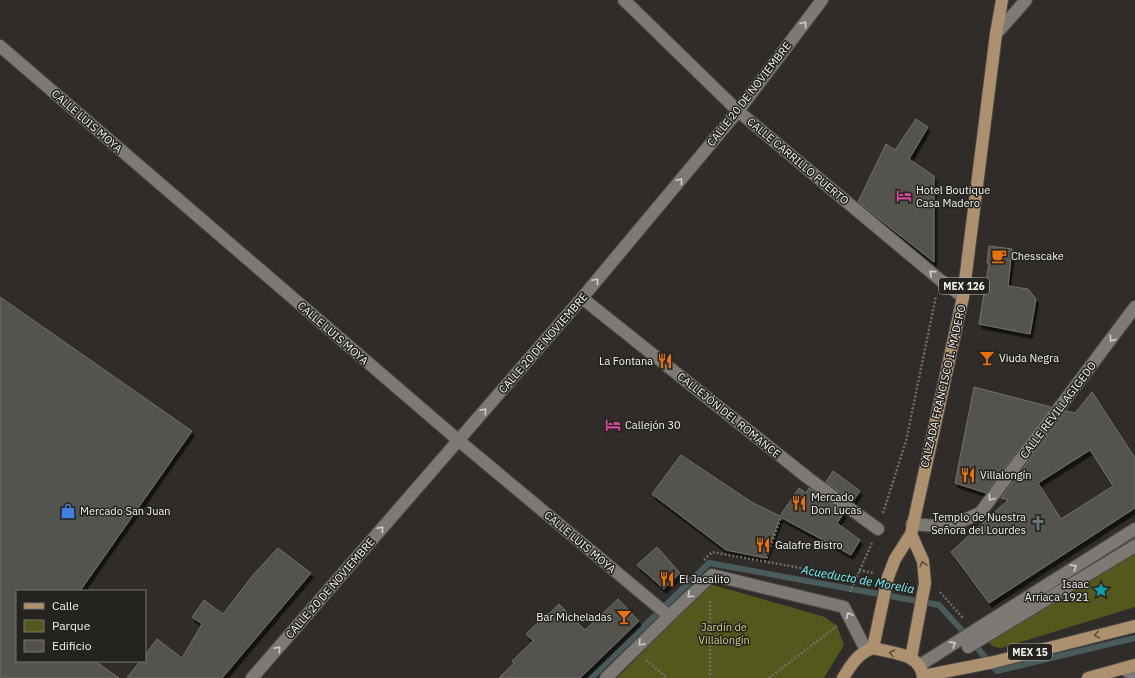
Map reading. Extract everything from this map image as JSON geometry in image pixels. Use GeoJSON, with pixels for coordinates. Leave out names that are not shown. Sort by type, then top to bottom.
{"type":"FeatureCollection","features":[{"type":"Feature","properties":{"kind":"main road","name":"CALZADA FRANCISCO I. MADERO"},"geometry":{"type":"LineString","coordinates":[[912,529],[963,297],[996,34],[1002,0]]}},
{"type":"Feature","properties":{"kind":"main road","name":"MEX 126"},"geometry":{"type":"LineString","coordinates":[[869,649],[888,577],[895,559],[912,529]]}},
{"type":"Feature","properties":{"kind":"main road"},"geometry":{"type":"LineString","coordinates":[[912,529],[923,561],[925,583],[919,669]]}},
{"type":"Feature","properties":{"kind":"main road","name":"MEX 15"},"geometry":{"type":"LineString","coordinates":[[869,649],[919,669],[994,662],[1135,626]]}},
{"type":"Feature","properties":{"kind":"main road"},"geometry":{"type":"LineString","coordinates":[[843,678],[856,658],[869,649]]}},
{"type":"Feature","properties":{"kind":"main road"},"geometry":{"type":"LineString","coordinates":[[1088,678],[1130,667]]}},
{"type":"Feature","properties":{"kind":"street","name":"CALLE CARRILLO PUERTO"},"geometry":{"type":"LineString","coordinates":[[624,0],[738,110],[963,297]]}},
{"type":"Feature","properties":{"kind":"street","name":"CALLE 20 DE NOVIEMBRE"},"geometry":{"type":"LineString","coordinates":[[252,678],[582,298],[738,110],[822,0]]}},
{"type":"Feature","properties":{"kind":"street"},"geometry":{"type":"LineString","coordinates":[[996,34],[1026,0]]}},
{"type":"Feature","properties":{"kind":"street","name":"CALLE LUIS MOYA"},"geometry":{"type":"LineString","coordinates":[[0,46],[458,440],[669,616]]}},
{"type":"Feature","properties":{"kind":"street","name":"CALLEJÓN DEL ROMANCE"},"geometry":{"type":"LineString","coordinates":[[582,298],[808,478],[878,529]]}},
{"type":"Feature","properties":{"kind":"street","name":"CALLE REVILLAGIGEDO"},"geometry":{"type":"LineString","coordinates":[[912,529],[948,527],[980,513],[1135,307]]}},
{"type":"Feature","properties":{"kind":"street"},"geometry":{"type":"LineString","coordinates":[[919,669],[974,631],[1135,529]]}},
{"type":"Feature","properties":{"kind":"street"},"geometry":{"type":"LineString","coordinates":[[968,647],[1135,546]]}},
{"type":"Feature","properties":{"kind":"street"},"geometry":{"type":"LineString","coordinates":[[606,678],[712,575],[844,606],[869,649]]}},
{"type":"Feature","properties":{"kind":"street"},"geometry":{"type":"LineString","coordinates":[[1130,667],[1135,678]]}},
{"type":"Feature","properties":{"kind":"path"},"geometry":{"type":"LineString","coordinates":[[859,570],[878,529],[906,441],[940,279]]}},
{"type":"Feature","properties":{"kind":"path"},"geometry":{"type":"LineString","coordinates":[[765,562],[781,517]]}},
{"type":"Feature","properties":{"kind":"path"},"geometry":{"type":"LineString","coordinates":[[712,552],[856,578]]}},
{"type":"Feature","properties":{"kind":"path"},"geometry":{"type":"LineString","coordinates":[[939,591],[974,631]]}},
{"type":"Feature","properties":{"kind":"path"},"geometry":{"type":"LineString","coordinates":[[710,600],[710,678]]}},
{"type":"Feature","properties":{"kind":"path"},"geometry":{"type":"LineString","coordinates":[[831,621],[837,626],[839,632]]}},
{"type":"Feature","properties":{"kind":"path"},"geometry":{"type":"LineString","coordinates":[[769,678],[837,626]]}},
{"type":"Feature","properties":{"kind":"path"},"geometry":{"type":"LineString","coordinates":[[645,659],[667,678]]}},
{"type":"Feature","properties":{"kind":"green space"},"geometry":{"type":"Polygon","coordinates":[[[1135,534],[1135,607],[1001,648],[994,647],[989,643],[987,631],[1135,534]]]}},
{"type":"Feature","properties":{"kind":"green space","name":"Jardín de Villalongín"},"geometry":{"type":"Polygon","coordinates":[[[710,584],[825,617],[837,626],[844,645],[824,678],[617,678],[710,584]]]}},
{"type":"Feature","properties":{"kind":"building"},"geometry":{"type":"Polygon","coordinates":[[[916,119],[928,127],[909,159],[934,176],[934,262],[858,202],[886,144],[895,150],[916,119]]]}},
{"type":"Feature","properties":{"kind":"building"},"geometry":{"type":"Polygon","coordinates":[[[989,246],[1012,249],[1008,286],[1028,289],[1036,299],[1030,334],[979,324],[989,263],[987,263],[989,246]]]}},
{"type":"Feature","properties":{"kind":"building","name":"Mercado San Juan"},"geometry":{"type":"Polygon","coordinates":[[[0,297],[192,431],[81,590],[16,590],[16,662],[96,662],[119,678],[0,678],[0,297]]]}},
{"type":"Feature","properties":{"kind":"building"},"geometry":{"type":"Polygon","coordinates":[[[974,387],[1051,407],[986,493],[955,483],[974,387]]]}},
{"type":"Feature","properties":{"kind":"building"},"geometry":{"type":"Polygon","coordinates":[[[1092,392],[1135,458],[1135,508],[989,603],[951,552],[1008,500],[1001,498],[1066,411],[1075,413],[1092,392]],[[1090,450],[1038,483],[1061,519],[1113,486],[1090,450]]]}},
{"type":"Feature","properties":{"kind":"building"},"geometry":{"type":"Polygon","coordinates":[[[681,455],[753,503],[780,516],[799,488],[806,493],[809,488],[844,513],[837,523],[860,540],[851,555],[780,517],[765,558],[726,550],[652,494],[681,455]]]}},
{"type":"Feature","properties":{"kind":"building"},"geometry":{"type":"Polygon","coordinates":[[[833,471],[860,491],[853,501],[826,482],[833,471]]]}},
{"type":"Feature","properties":{"kind":"building"},"geometry":{"type":"Polygon","coordinates":[[[657,547],[680,573],[664,589],[637,565],[657,547]]]}},
{"type":"Feature","properties":{"kind":"building"},"geometry":{"type":"Polygon","coordinates":[[[278,548],[311,573],[222,678],[127,678],[139,662],[146,662],[146,654],[157,639],[182,658],[202,624],[192,617],[204,600],[223,614],[253,575],[278,548]]]}},
{"type":"Feature","properties":{"kind":"building"},"geometry":{"type":"Polygon","coordinates":[[[618,599],[639,621],[580,678],[499,678],[514,663],[512,661],[533,641],[526,634],[559,604],[585,630],[618,599]]]}},
{"type":"Feature","properties":{"kind":"waterway","name":"Acueducto de Morelia"},"geometry":{"type":"LineString","coordinates":[[591,678],[709,563],[939,605],[967,636]]}},
{"type":"Feature","properties":{"kind":"waterway","name":"Acueducto de Morelia"},"geometry":{"type":"LineString","coordinates":[[973,643],[997,671],[1135,638]]}},
{"type":"Feature","properties":{"kind":"place","name":"Hotel Boutique Casa Madero"},"geometry":{"type":"Point","coordinates":[904,196]}},
{"type":"Feature","properties":{"kind":"place","name":"Chesscake"},"geometry":{"type":"Point","coordinates":[999,256]}},
{"type":"Feature","properties":{"kind":"place","name":"Viuda Negra"},"geometry":{"type":"Point","coordinates":[987,358]}},
{"type":"Feature","properties":{"kind":"place","name":"La Fontana"},"geometry":{"type":"Point","coordinates":[665,361]}},
{"type":"Feature","properties":{"kind":"place","name":"Callejón 30"},"geometry":{"type":"Point","coordinates":[613,425]}},
{"type":"Feature","properties":{"kind":"place","name":"Villalongín"},"geometry":{"type":"Point","coordinates":[968,475]}},
{"type":"Feature","properties":{"kind":"place","name":"Mercado Don Lucas"},"geometry":{"type":"Point","coordinates":[799,503]}},
{"type":"Feature","properties":{"kind":"place","name":"Mercado San Juan"},"geometry":{"type":"Point","coordinates":[68,511]}},
{"type":"Feature","properties":{"kind":"place","name":"Templo de Nuestra Señora del Lourdes"},"geometry":{"type":"Point","coordinates":[1038,523]}},
{"type":"Feature","properties":{"kind":"place","name":"Galafre Bistro"},"geometry":{"type":"Point","coordinates":[763,545]}},
{"type":"Feature","properties":{"kind":"place","name":"El Jacalito"},"geometry":{"type":"Point","coordinates":[667,579]}},
{"type":"Feature","properties":{"kind":"place","name":"Isaac Arriaca 1921"},"geometry":{"type":"Point","coordinates":[1101,590]}},
{"type":"Feature","properties":{"kind":"place","name":"Bar Micheladas"},"geometry":{"type":"Point","coordinates":[624,617]}}]}
